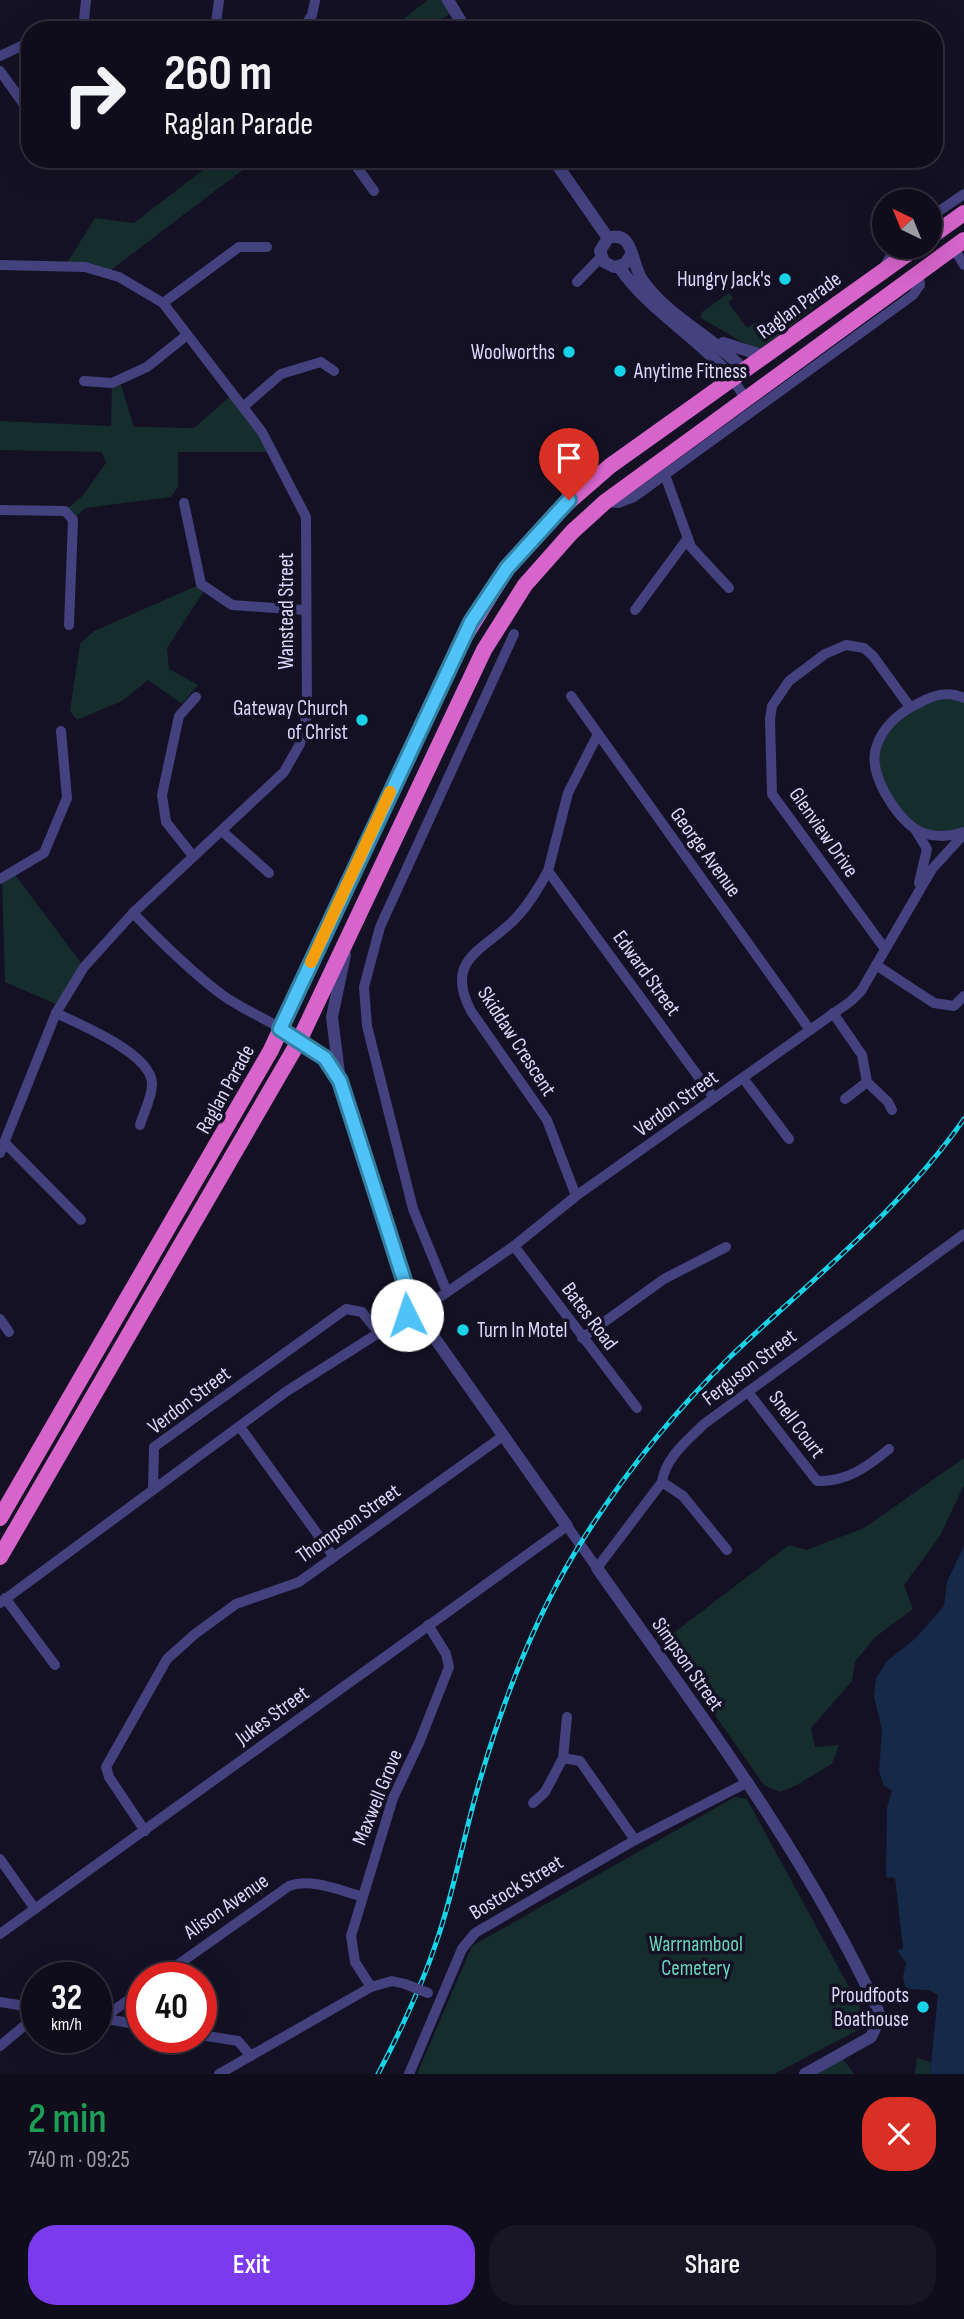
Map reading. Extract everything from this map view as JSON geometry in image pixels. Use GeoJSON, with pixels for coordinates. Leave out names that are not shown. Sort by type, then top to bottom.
{"type":"FeatureCollection","features":[{"type":"Feature","properties":{"kind":"highway"},"geometry":{"type":"LineString","coordinates":[[942,229],[964,213]]}},
{"type":"Feature","properties":{"kind":"highway","name":"Raglan Parade"},"geometry":{"type":"LineString","coordinates":[[0,1557],[299,1041],[484,650],[525,585],[572,532],[605,502],[958,244]]}},
{"type":"Feature","properties":{"kind":"highway","name":"Raglan Parade"},"geometry":{"type":"LineString","coordinates":[[0,1518],[245,1097],[280,1029],[471,622],[507,568],[531,539],[592,480],[900,259]]}},
{"type":"Feature","properties":{"kind":"highway"},"geometry":{"type":"LineString","coordinates":[[424,719],[447,728]]}},
{"type":"Feature","properties":{"kind":"street"},"geometry":{"type":"LineString","coordinates":[[84,21],[86,0]]}},
{"type":"Feature","properties":{"kind":"street"},"geometry":{"type":"LineString","coordinates":[[216,21],[219,0]]}},
{"type":"Feature","properties":{"kind":"street"},"geometry":{"type":"LineString","coordinates":[[448,0],[461,21]]}},
{"type":"Feature","properties":{"kind":"street"},"geometry":{"type":"LineString","coordinates":[[308,21],[315,1]]}},
{"type":"Feature","properties":{"kind":"street"},"geometry":{"type":"LineString","coordinates":[[0,56],[21,46]]}},
{"type":"Feature","properties":{"kind":"street"},"geometry":{"type":"LineString","coordinates":[[0,71],[21,100]]}},
{"type":"Feature","properties":{"kind":"street"},"geometry":{"type":"LineString","coordinates":[[357,168],[374,191]]}},
{"type":"Feature","properties":{"kind":"street"},"geometry":{"type":"LineString","coordinates":[[559,168],[608,238]]}},
{"type":"Feature","properties":{"kind":"street"},"geometry":{"type":"LineString","coordinates":[[942,209],[964,194]]}},
{"type":"Feature","properties":{"kind":"street"},"geometry":{"type":"LineString","coordinates":[[751,393],[738,375],[657,312],[610,263],[601,246],[608,238],[617,236],[626,239],[635,267],[650,289],[671,310],[712,339],[765,356]]}},
{"type":"Feature","properties":{"kind":"street"},"geometry":{"type":"LineString","coordinates":[[958,244],[964,265]]}},
{"type":"Feature","properties":{"kind":"street"},"geometry":{"type":"LineString","coordinates":[[163,303],[239,247],[267,247]]}},
{"type":"Feature","properties":{"kind":"street"},"geometry":{"type":"LineString","coordinates":[[577,282],[592,270],[610,263],[625,264],[632,253]]}},
{"type":"Feature","properties":{"kind":"street","name":"Raglan Parade"},"geometry":{"type":"LineString","coordinates":[[881,272],[889,259]]}},
{"type":"Feature","properties":{"kind":"street","name":"Wanstead Street"},"geometry":{"type":"LineString","coordinates":[[0,265],[85,267],[119,277],[163,303],[262,432],[306,517],[307,714],[300,744],[284,772],[133,913],[84,967],[56,1013],[3,1149]]}},
{"type":"Feature","properties":{"kind":"street","name":"Raglan Parade"},"geometry":{"type":"LineString","coordinates":[[605,502],[627,500],[665,475],[913,295],[920,285],[918,272]]}},
{"type":"Feature","properties":{"kind":"street"},"geometry":{"type":"LineString","coordinates":[[85,381],[112,383],[147,367],[187,335]]}},
{"type":"Feature","properties":{"kind":"street"},"geometry":{"type":"LineString","coordinates":[[712,339],[751,393]]}},
{"type":"Feature","properties":{"kind":"street"},"geometry":{"type":"LineString","coordinates":[[243,407],[281,374],[321,362],[334,371]]}},
{"type":"Feature","properties":{"kind":"street"},"geometry":{"type":"LineString","coordinates":[[665,475],[697,555],[729,588]]}},
{"type":"Feature","properties":{"kind":"street"},"geometry":{"type":"LineString","coordinates":[[184,503],[201,584],[232,605],[305,610]]}},
{"type":"Feature","properties":{"kind":"street"},"geometry":{"type":"LineString","coordinates":[[0,510],[65,511],[73,520],[69,625]]}},
{"type":"Feature","properties":{"kind":"street"},"geometry":{"type":"LineString","coordinates":[[635,610],[688,538]]}},
{"type":"Feature","properties":{"kind":"street"},"geometry":{"type":"LineString","coordinates":[[447,1292],[413,1209],[367,1026],[365,987],[380,927],[514,634]]}},
{"type":"Feature","properties":{"kind":"street","name":"Glenview Drive"},"geometry":{"type":"LineString","coordinates":[[885,949],[772,794],[770,719],[772,706],[789,681],[825,654],[846,645],[864,648],[873,656],[910,707]]}},
{"type":"Feature","properties":{"kind":"street"},"geometry":{"type":"LineString","coordinates":[[964,691],[931,696],[910,707],[887,725],[875,749],[877,774],[885,795],[915,829],[940,836],[964,833]]}},
{"type":"Feature","properties":{"kind":"street"},"geometry":{"type":"LineString","coordinates":[[950,694],[964,698]]}},
{"type":"Feature","properties":{"kind":"street","name":"George Avenue"},"geometry":{"type":"LineString","coordinates":[[571,696],[810,1030]]}},
{"type":"Feature","properties":{"kind":"street"},"geometry":{"type":"LineString","coordinates":[[194,856],[166,821],[162,795],[179,716],[196,697]]}},
{"type":"Feature","properties":{"kind":"street"},"geometry":{"type":"LineString","coordinates":[[447,728],[465,737]]}},
{"type":"Feature","properties":{"kind":"street"},"geometry":{"type":"LineString","coordinates":[[0,879],[44,853],[67,798],[61,731]]}},
{"type":"Feature","properties":{"kind":"street","name":"Skiddaw Crescent"},"geometry":{"type":"LineString","coordinates":[[576,1196],[547,1120],[461,992],[465,962],[515,919],[548,872],[568,793],[598,734]]}},
{"type":"Feature","properties":{"kind":"street","name":"Verdon Street"},"geometry":{"type":"LineString","coordinates":[[913,900],[928,857],[928,849],[915,829]]}},
{"type":"Feature","properties":{"kind":"street"},"geometry":{"type":"LineString","coordinates":[[222,831],[269,873]]}},
{"type":"Feature","properties":{"kind":"street","name":"Verdon Street"},"geometry":{"type":"LineString","coordinates":[[427,1306],[514,1246],[576,1196],[861,991],[932,869],[964,833]]}},
{"type":"Feature","properties":{"kind":"street","name":"Edward Street"},"geometry":{"type":"LineString","coordinates":[[548,872],[714,1098]]}},
{"type":"Feature","properties":{"kind":"street"},"geometry":{"type":"LineString","coordinates":[[365,906],[344,958],[335,996],[332,1038],[340,1081],[411,1302]]}},
{"type":"Feature","properties":{"kind":"street"},"geometry":{"type":"LineString","coordinates":[[133,913],[199,977],[247,1011],[325,1058],[340,1081]]}},
{"type":"Feature","properties":{"kind":"street"},"geometry":{"type":"LineString","coordinates":[[876,965],[940,1006],[954,1006],[964,996]]}},
{"type":"Feature","properties":{"kind":"street"},"geometry":{"type":"LineString","coordinates":[[56,1013],[94,1031],[143,1061],[152,1083],[140,1125]]}},
{"type":"Feature","properties":{"kind":"street"},"geometry":{"type":"LineString","coordinates":[[833,1013],[862,1055],[867,1082],[888,1102],[892,1110]]}},
{"type":"Feature","properties":{"kind":"street"},"geometry":{"type":"LineString","coordinates":[[743,1078],[789,1139]]}},
{"type":"Feature","properties":{"kind":"street"},"geometry":{"type":"LineString","coordinates":[[845,1099],[867,1082]]}},
{"type":"Feature","properties":{"kind":"street"},"geometry":{"type":"LineString","coordinates":[[3,1149],[81,1220]]}},
{"type":"Feature","properties":{"kind":"street","name":"Ferguson Street"},"geometry":{"type":"LineString","coordinates":[[597,1567],[662,1482],[664,1471],[704,1424],[964,1234]]}},
{"type":"Feature","properties":{"kind":"street","name":"Bates Road"},"geometry":{"type":"LineString","coordinates":[[514,1246],[637,1408]]}},
{"type":"Feature","properties":{"kind":"street"},"geometry":{"type":"LineString","coordinates":[[582,1338],[664,1279],[726,1247]]}},
{"type":"Feature","properties":{"kind":"street"},"geometry":{"type":"LineString","coordinates":[[420,1300],[427,1306],[427,1315],[422,1320],[412,1320],[407,1315],[407,1307],[411,1302],[420,1300]]}},
{"type":"Feature","properties":{"kind":"street","name":"Verdon Street"},"geometry":{"type":"LineString","coordinates":[[153,1489],[154,1447],[346,1309],[362,1312],[378,1332]]}},
{"type":"Feature","properties":{"kind":"street"},"geometry":{"type":"LineString","coordinates":[[55,1665],[3,1601],[287,1391],[407,1315]]}},
{"type":"Feature","properties":{"kind":"street"},"geometry":{"type":"LineString","coordinates":[[0,1319],[9,1332]]}},
{"type":"Feature","properties":{"kind":"street","name":"Simpson Street"},"geometry":{"type":"LineString","coordinates":[[422,1320],[748,1782],[798,1859],[877,2008],[880,2018],[877,2029],[862,2043],[805,2074]]}},
{"type":"Feature","properties":{"kind":"street","name":"Snell Court"},"geometry":{"type":"LineString","coordinates":[[748,1392],[817,1481],[833,1481],[862,1471],[889,1449]]}},
{"type":"Feature","properties":{"kind":"street"},"geometry":{"type":"LineString","coordinates":[[240,1427],[334,1557]]}},
{"type":"Feature","properties":{"kind":"street","name":"Thompson Street"},"geometry":{"type":"LineString","coordinates":[[145,1831],[109,1777],[106,1767],[167,1659],[236,1605],[299,1582],[503,1436]]}},
{"type":"Feature","properties":{"kind":"street"},"geometry":{"type":"LineString","coordinates":[[662,1482],[683,1496],[727,1550]]}},
{"type":"Feature","properties":{"kind":"street","name":"Jukes Street"},"geometry":{"type":"LineString","coordinates":[[0,1934],[567,1526]]}},
{"type":"Feature","properties":{"kind":"street","name":"Maxwell Grove"},"geometry":{"type":"LineString","coordinates":[[371,1987],[355,1962],[351,1950],[351,1936],[393,1798],[419,1743],[449,1667],[446,1654],[428,1625]]}},
{"type":"Feature","properties":{"kind":"street"},"geometry":{"type":"LineString","coordinates":[[533,1803],[545,1792],[563,1758],[567,1717]]}},
{"type":"Feature","properties":{"kind":"street"},"geometry":{"type":"LineString","coordinates":[[563,1758],[580,1761],[635,1840]]}},
{"type":"Feature","properties":{"kind":"street","name":"Bostock Street"},"geometry":{"type":"LineString","coordinates":[[409,2074],[462,1949],[475,1933],[635,1840],[748,1782]]}},
{"type":"Feature","properties":{"kind":"street"},"geometry":{"type":"LineString","coordinates":[[0,1859],[35,1909]]}},
{"type":"Feature","properties":{"kind":"street","name":"Alison Avenue"},"geometry":{"type":"LineString","coordinates":[[182,1962],[289,1886],[316,1884],[361,1896]]}},
{"type":"Feature","properties":{"kind":"street"},"geometry":{"type":"LineString","coordinates":[[219,2074],[371,1987],[392,1981],[440,1997]]}},
{"type":"Feature","properties":{"kind":"street"},"geometry":{"type":"LineString","coordinates":[[0,2002],[21,2005]]}},
{"type":"Feature","properties":{"kind":"street"},"geometry":{"type":"LineString","coordinates":[[0,2046],[21,2028]]}},
{"type":"Feature","properties":{"kind":"street"},"geometry":{"type":"LineString","coordinates":[[217,2038],[238,2041],[251,2056]]}},
{"type":"Feature","properties":{"kind":"green space"},"geometry":{"type":"Polygon","coordinates":[[[428,0],[448,0],[454,11],[439,21],[401,21],[428,0]]]}},
{"type":"Feature","properties":{"kind":"green space"},"geometry":{"type":"Polygon","coordinates":[[[205,168],[245,168],[107,273],[65,266],[95,218],[134,223],[205,168]]]}},
{"type":"Feature","properties":{"kind":"green space"},"geometry":{"type":"Polygon","coordinates":[[[826,271],[833,279],[832,293],[762,349],[749,346],[701,318],[702,312],[729,293],[733,298],[728,302],[747,328],[757,322],[760,327],[823,283],[821,275],[826,271]]]}},
{"type":"Feature","properties":{"kind":"green space"},"geometry":{"type":"Polygon","coordinates":[[[119,379],[134,427],[194,428],[233,394],[273,452],[178,452],[178,487],[171,497],[85,508],[73,520],[65,511],[83,495],[106,463],[102,452],[0,450],[0,421],[111,426],[112,383],[119,379]]]}},
{"type":"Feature","properties":{"kind":"green space"},"geometry":{"type":"Polygon","coordinates":[[[201,584],[206,588],[167,648],[169,669],[198,685],[182,704],[148,680],[122,701],[77,720],[70,711],[80,644],[94,631],[201,584]]]}},
{"type":"Feature","properties":{"kind":"green space"},"geometry":{"type":"Polygon","coordinates":[[[931,696],[964,698],[964,832],[922,832],[885,795],[875,749],[887,725],[931,696]]]}},
{"type":"Feature","properties":{"kind":"green space"},"geometry":{"type":"Polygon","coordinates":[[[13,872],[84,967],[60,1006],[5,982],[2,878],[13,872]]]}},
{"type":"Feature","properties":{"kind":"green space"},"geometry":{"type":"Polygon","coordinates":[[[964,1458],[964,1485],[940,1536],[904,1585],[913,1609],[874,1638],[855,1662],[852,1681],[811,1728],[815,1747],[839,1745],[832,1764],[780,1792],[764,1785],[663,1641],[789,1545],[806,1550],[864,1528],[964,1458]]]}},
{"type":"Feature","properties":{"kind":"green space","name":"Warrnambool Cemetery"},"geometry":{"type":"Polygon","coordinates":[[[735,1797],[747,1799],[862,2011],[862,2028],[774,2074],[417,2074],[472,1946],[735,1797]]]}},
{"type":"Feature","properties":{"kind":"green space"},"geometry":{"type":"Polygon","coordinates":[[[840,2055],[854,2074],[805,2074],[840,2055]]]}},
{"type":"Feature","properties":{"kind":"green space"},"geometry":{"type":"Polygon","coordinates":[[[917,2058],[931,2062],[930,2074],[915,2074],[917,2058]]]}},
{"type":"Feature","properties":{"kind":"water"},"geometry":{"type":"Polygon","coordinates":[[[964,1546],[964,2074],[930,2074],[938,1995],[929,1990],[906,1989],[903,1977],[906,1963],[897,1950],[903,1948],[895,1878],[886,1877],[887,1808],[892,1790],[884,1786],[879,1771],[882,1730],[874,1696],[876,1679],[887,1661],[915,1639],[944,1606],[947,1582],[964,1546]]]}},
{"type":"Feature","properties":{"kind":"pier"},"geometry":{"type":"Polygon","coordinates":[[[893,1894],[896,1894],[903,1949],[897,1950],[893,1894]]]}},
{"type":"Feature","properties":{"kind":"railway"},"geometry":{"type":"LineString","coordinates":[[378,2074],[410,2010],[436,1943],[478,1787],[507,1697],[544,1609],[574,1554],[627,1475],[688,1401],[731,1356],[884,1214],[939,1152],[964,1119]]}},
{"type":"Feature","properties":{"kind":"slow traffic"},"geometry":{"type":"LineString","coordinates":[[311,962],[390,792]]}},
{"type":"Feature","properties":{"kind":"place","name":"Hungry Jack's"},"geometry":{"type":"Point","coordinates":[785,279]}},
{"type":"Feature","properties":{"kind":"place","name":"Woolworths"},"geometry":{"type":"Point","coordinates":[569,352]}},
{"type":"Feature","properties":{"kind":"place","name":"Anytime Fitness"},"geometry":{"type":"Point","coordinates":[620,371]}},
{"type":"Feature","properties":{"kind":"place","name":"Gateway Church of Christ"},"geometry":{"type":"Point","coordinates":[362,720]}},
{"type":"Feature","properties":{"kind":"place","name":"Turn In Motel"},"geometry":{"type":"Point","coordinates":[463,1330]}},
{"type":"Feature","properties":{"kind":"place","name":"Proudfoots Boathouse"},"geometry":{"type":"Point","coordinates":[923,2007]}},
{"type":"Feature","properties":{"kind":"route"},"geometry":{"type":"LineString","coordinates":[[407,1315],[407,1307],[411,1302],[340,1081],[325,1058],[280,1029],[471,622],[507,568],[569,500]]}}]}
